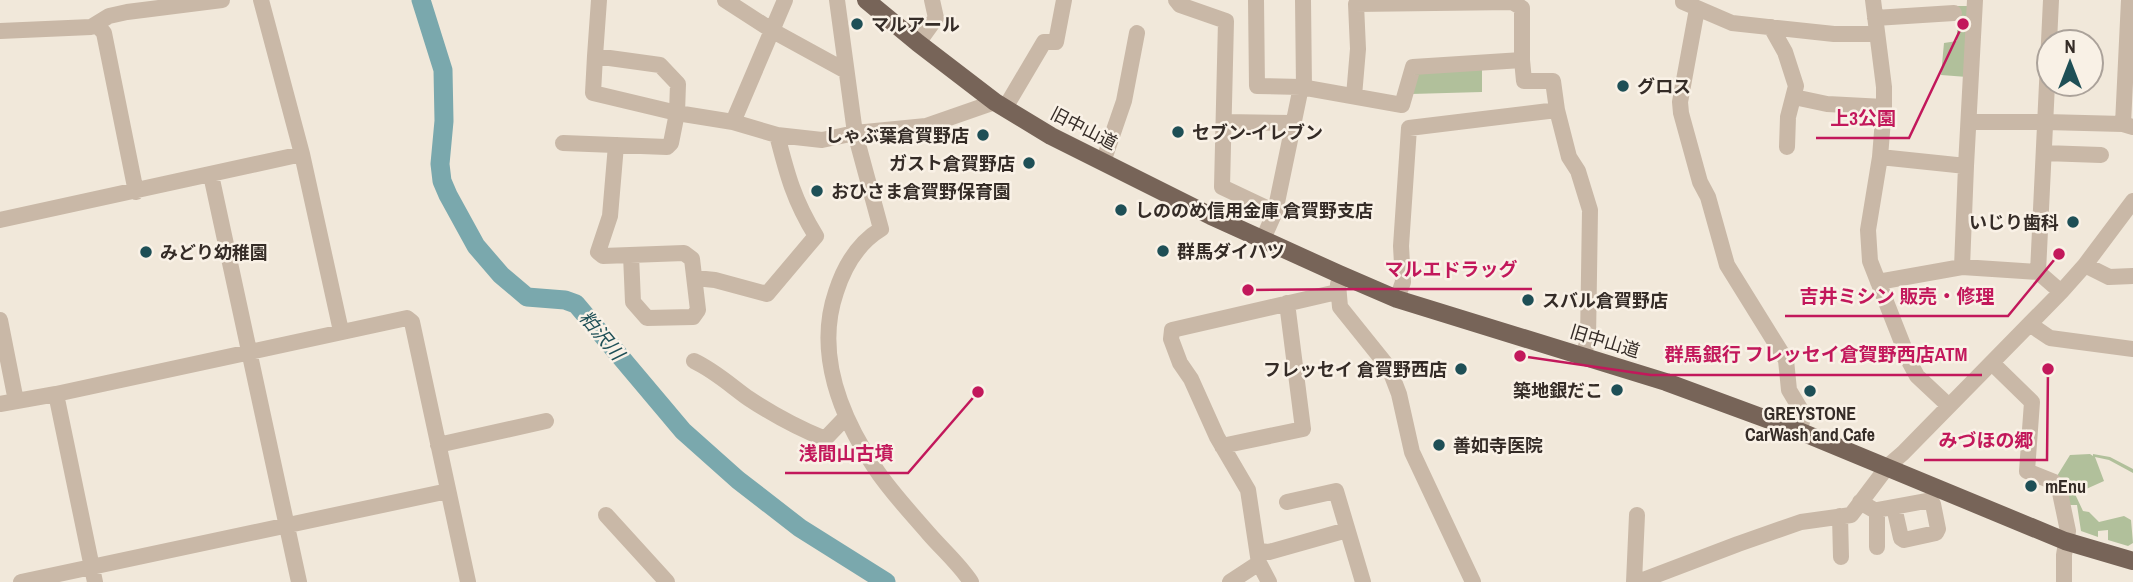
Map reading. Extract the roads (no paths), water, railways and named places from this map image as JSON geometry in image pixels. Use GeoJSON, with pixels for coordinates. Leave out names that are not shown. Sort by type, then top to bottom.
{"type":"FeatureCollection","features":[{"type":"Feature","properties":{"kind":"main road","name":"旧中山道"},"geometry":{"type":"LineString","coordinates":[[866,0],[1000,105],[1051,136],[1263,239],[1338,283],[1666,382],[1799,430],[2066,541],[2133,561]]}},
{"type":"Feature","properties":{"kind":"street"},"geometry":{"type":"LineString","coordinates":[[0,31],[83,28],[97,25],[109,16],[127,12],[222,0]]}},
{"type":"Feature","properties":{"kind":"street"},"geometry":{"type":"LineString","coordinates":[[261,0],[302,154],[341,331]]}},
{"type":"Feature","properties":{"kind":"street"},"geometry":{"type":"LineString","coordinates":[[599,0],[593,93],[677,113],[733,122],[777,135],[822,140],[855,133],[926,126],[1000,105],[1044,42],[1056,42],[1064,0]]}},
{"type":"Feature","properties":{"kind":"street"},"geometry":{"type":"LineString","coordinates":[[725,0],[773,31],[846,71]]}},
{"type":"Feature","properties":{"kind":"street"},"geometry":{"type":"LineString","coordinates":[[733,122],[785,0]]}},
{"type":"Feature","properties":{"kind":"street"},"geometry":{"type":"LineString","coordinates":[[837,0],[855,133],[881,229],[873,234],[843,271],[831,307],[827,332],[831,370],[846,417],[876,469],[971,582]]}},
{"type":"Feature","properties":{"kind":"street"},"geometry":{"type":"LineString","coordinates":[[918,43],[936,18],[932,0]]}},
{"type":"Feature","properties":{"kind":"street"},"geometry":{"type":"LineString","coordinates":[[1175,0],[1180,5],[1226,21],[1222,187],[1275,212]]}},
{"type":"Feature","properties":{"kind":"street"},"geometry":{"type":"LineString","coordinates":[[1256,0],[1257,86],[1303,87],[1405,113],[1409,128],[1401,246],[1403,282],[1397,299]]}},
{"type":"Feature","properties":{"kind":"street"},"geometry":{"type":"LineString","coordinates":[[1263,239],[1275,212],[1303,87],[1303,0]]}},
{"type":"Feature","properties":{"kind":"street"},"geometry":{"type":"LineString","coordinates":[[1872,0],[1884,87],[1884,107],[1880,157],[1868,230],[1870,261],[1917,376],[1949,406]]}},
{"type":"Feature","properties":{"kind":"street"},"geometry":{"type":"LineString","coordinates":[[1962,267],[1975,0]]}},
{"type":"Feature","properties":{"kind":"street"},"geometry":{"type":"LineString","coordinates":[[2038,272],[2051,0]]}},
{"type":"Feature","properties":{"kind":"street"},"geometry":{"type":"LineString","coordinates":[[1969,122],[2128,126],[2129,0]]}},
{"type":"Feature","properties":{"kind":"street"},"geometry":{"type":"LineString","coordinates":[[1356,102],[1359,49],[1355,2],[1512,2],[1522,8],[1521,60],[1524,81],[1553,80],[1557,110],[1569,157],[1578,171],[1590,210],[1588,340],[1583,356]]}},
{"type":"Feature","properties":{"kind":"street"},"geometry":{"type":"LineString","coordinates":[[1799,430],[1804,415],[1789,390],[1786,360],[1727,265],[1681,113],[1690,5],[1732,23],[1834,34],[1954,13]]}},
{"type":"Feature","properties":{"kind":"street"},"geometry":{"type":"LineString","coordinates":[[97,25],[104,33],[136,192]]}},
{"type":"Feature","properties":{"kind":"street"},"geometry":{"type":"LineString","coordinates":[[1771,27],[1785,52],[1796,86],[1788,117],[1787,148]]}},
{"type":"Feature","properties":{"kind":"street"},"geometry":{"type":"LineString","coordinates":[[1103,162],[1124,101],[1137,33]]}},
{"type":"Feature","properties":{"kind":"street"},"geometry":{"type":"LineString","coordinates":[[563,144],[667,147],[671,143],[677,113],[678,84],[660,65],[595,56]]}},
{"type":"Feature","properties":{"kind":"street"},"geometry":{"type":"LineString","coordinates":[[1356,102],[1402,105],[1413,67],[1521,60]]}},
{"type":"Feature","properties":{"kind":"street"},"geometry":{"type":"LineString","coordinates":[[1794,97],[1827,104],[1884,107]]}},
{"type":"Feature","properties":{"kind":"street"},"geometry":{"type":"LineString","coordinates":[[1409,128],[1557,110]]}},
{"type":"Feature","properties":{"kind":"street"},"geometry":{"type":"LineString","coordinates":[[1224,122],[1294,123]]}},
{"type":"Feature","properties":{"kind":"street"},"geometry":{"type":"LineString","coordinates":[[695,278],[715,280],[767,294],[816,236],[801,213],[777,135]]}},
{"type":"Feature","properties":{"kind":"street"},"geometry":{"type":"LineString","coordinates":[[616,145],[610,216],[598,252],[603,256],[684,253],[692,259],[695,278],[698,310],[693,317],[647,318],[633,302],[631,255]]}},
{"type":"Feature","properties":{"kind":"street"},"geometry":{"type":"LineString","coordinates":[[2044,153],[2101,155]]}},
{"type":"Feature","properties":{"kind":"street"},"geometry":{"type":"LineString","coordinates":[[0,220],[302,154]]}},
{"type":"Feature","properties":{"kind":"street"},"geometry":{"type":"LineString","coordinates":[[1880,157],[1966,166]]}},
{"type":"Feature","properties":{"kind":"street"},"geometry":{"type":"LineString","coordinates":[[211,175],[299,582]]}},
{"type":"Feature","properties":{"kind":"street"},"geometry":{"type":"LineString","coordinates":[[1841,557],[1851,511],[1888,466],[2031,325],[2085,265],[2133,201]]}},
{"type":"Feature","properties":{"kind":"street"},"geometry":{"type":"LineString","coordinates":[[2085,265],[2109,277],[2133,276]]}},
{"type":"Feature","properties":{"kind":"street"},"geometry":{"type":"LineString","coordinates":[[1878,282],[1962,267],[2038,272],[2061,292]]}},
{"type":"Feature","properties":{"kind":"street"},"geometry":{"type":"LineString","coordinates":[[1269,582],[1259,557],[1248,491],[1222,446],[1191,379],[1180,363],[1171,339],[1171,330],[1287,303],[1338,283],[1340,307],[1389,368],[1399,394],[1412,452],[1473,582]]}},
{"type":"Feature","properties":{"kind":"street"},"geometry":{"type":"LineString","coordinates":[[1222,446],[1303,429],[1287,303]]}},
{"type":"Feature","properties":{"kind":"street"},"geometry":{"type":"LineString","coordinates":[[0,320],[8,403],[407,318],[412,323],[468,582]]}},
{"type":"Feature","properties":{"kind":"street"},"geometry":{"type":"LineString","coordinates":[[2031,325],[2050,338],[2133,349]]}},
{"type":"Feature","properties":{"kind":"street"},"geometry":{"type":"LineString","coordinates":[[694,361],[712,370],[759,404],[825,439],[846,417]]}},
{"type":"Feature","properties":{"kind":"street"},"geometry":{"type":"LineString","coordinates":[[1992,363],[2032,402],[2027,471],[2054,482],[2059,488],[2068,531],[2064,555],[2064,582]]}},
{"type":"Feature","properties":{"kind":"street"},"geometry":{"type":"LineString","coordinates":[[56,394],[93,575]]}},
{"type":"Feature","properties":{"kind":"street"},"geometry":{"type":"LineString","coordinates":[[438,445],[546,421]]}},
{"type":"Feature","properties":{"kind":"street"},"geometry":{"type":"LineString","coordinates":[[21,582],[93,575],[287,525],[448,491]]}},
{"type":"Feature","properties":{"kind":"street"},"geometry":{"type":"LineString","coordinates":[[1287,502],[1336,491],[1363,582]]}},
{"type":"Feature","properties":{"kind":"street"},"geometry":{"type":"LineString","coordinates":[[1636,515],[1636,582],[1801,522],[1851,511],[1894,507]]}},
{"type":"Feature","properties":{"kind":"street"},"geometry":{"type":"LineString","coordinates":[[1877,510],[1877,547]]}},
{"type":"Feature","properties":{"kind":"street"},"geometry":{"type":"LineString","coordinates":[[606,515],[667,582]]}},
{"type":"Feature","properties":{"kind":"street"},"geometry":{"type":"LineString","coordinates":[[1230,582],[1259,557],[1269,552],[1348,530]]}},
{"type":"Feature","properties":{"kind":"waterway","name":"粕沢川"},"geometry":{"type":"LineString","coordinates":[[421,0],[443,70],[444,121],[440,164],[442,181],[476,246],[501,275],[527,297],[565,300],[576,304],[683,431],[738,480],[800,528],[886,582]]}},
{"type":"Feature","properties":{"kind":"place","name":"マルアール"},"geometry":{"type":"Point","coordinates":[857,24]}},
{"type":"Feature","properties":{"kind":"place","name":"上3公園"},"geometry":{"type":"Point","coordinates":[1963,24]}},
{"type":"Feature","properties":{"kind":"place","name":"グロス"},"geometry":{"type":"Point","coordinates":[1623,86]}},
{"type":"Feature","properties":{"kind":"place","name":"セブン-イレブン"},"geometry":{"type":"Point","coordinates":[1178,132]}},
{"type":"Feature","properties":{"kind":"place","name":"しゃぶ葉倉賀野店"},"geometry":{"type":"Point","coordinates":[983,135]}},
{"type":"Feature","properties":{"kind":"place","name":"ガスト倉賀野店"},"geometry":{"type":"Point","coordinates":[1029,163]}},
{"type":"Feature","properties":{"kind":"place","name":"おひさま倉賀野保育園"},"geometry":{"type":"Point","coordinates":[817,191]}},
{"type":"Feature","properties":{"kind":"place","name":"しののめ信用金庫 倉賀野支店"},"geometry":{"type":"Point","coordinates":[1121,210]}},
{"type":"Feature","properties":{"kind":"place","name":"いじり歯科"},"geometry":{"type":"Point","coordinates":[2073,222]}},
{"type":"Feature","properties":{"kind":"place","name":"群馬ダイハツ"},"geometry":{"type":"Point","coordinates":[1163,251]}},
{"type":"Feature","properties":{"kind":"place","name":"みどり幼稚園"},"geometry":{"type":"Point","coordinates":[146,252]}},
{"type":"Feature","properties":{"kind":"place","name":"吉井ミシン 販売・修理"},"geometry":{"type":"Point","coordinates":[2059,254]}},
{"type":"Feature","properties":{"kind":"place","name":"マルエドラッグ"},"geometry":{"type":"Point","coordinates":[1248,290]}},
{"type":"Feature","properties":{"kind":"place","name":"スバル倉賀野店"},"geometry":{"type":"Point","coordinates":[1528,300]}},
{"type":"Feature","properties":{"kind":"place","name":"群馬銀行 フレッセイ倉賀野西店ATM"},"geometry":{"type":"Point","coordinates":[1520,356]}},
{"type":"Feature","properties":{"kind":"place","name":"フレッセイ 倉賀野西店"},"geometry":{"type":"Point","coordinates":[1461,369]}},
{"type":"Feature","properties":{"kind":"place","name":"みづほの郷"},"geometry":{"type":"Point","coordinates":[2048,369]}},
{"type":"Feature","properties":{"kind":"place","name":"築地銀だこ"},"geometry":{"type":"Point","coordinates":[1617,390]}},
{"type":"Feature","properties":{"kind":"place","name":"GREYSTONE CarWash and Cafe"},"geometry":{"type":"Point","coordinates":[1810,391]}},
{"type":"Feature","properties":{"kind":"place","name":"浅間山古墳"},"geometry":{"type":"Point","coordinates":[978,392]}},
{"type":"Feature","properties":{"kind":"place","name":"善如寺医院"},"geometry":{"type":"Point","coordinates":[1439,445]}},
{"type":"Feature","properties":{"kind":"place","name":"mEnu"},"geometry":{"type":"Point","coordinates":[2031,486]}}]}
